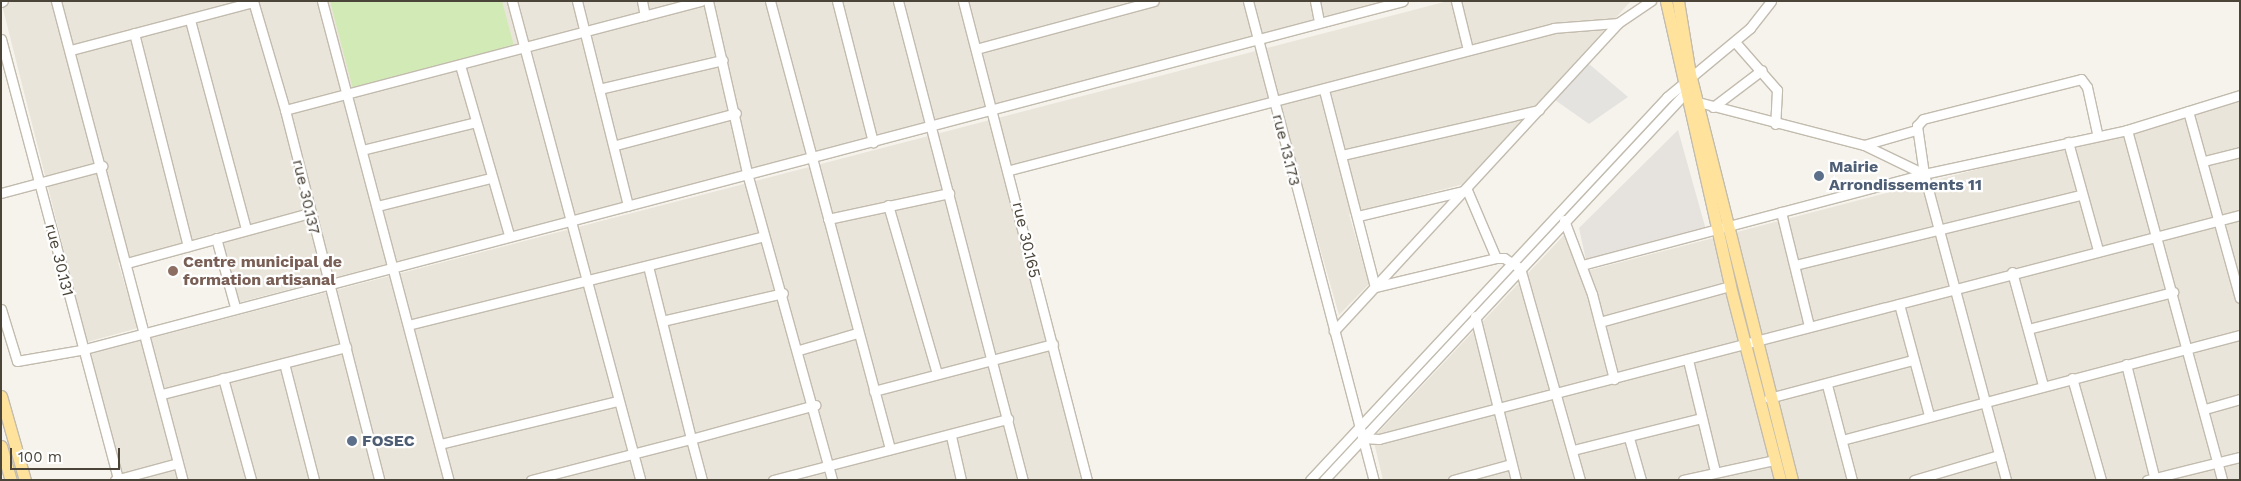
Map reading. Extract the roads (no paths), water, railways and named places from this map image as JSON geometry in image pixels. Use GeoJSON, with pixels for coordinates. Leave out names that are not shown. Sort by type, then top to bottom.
{"type":"FeatureCollection","features":[{"type":"Feature","properties":{"kind":"main road"},"geometry":{"type":"LineString","coordinates":[[1666,1],[1723,227],[1780,480]]}},
{"type":"Feature","properties":{"kind":"main road"},"geometry":{"type":"LineString","coordinates":[[1678,1],[1688,83],[1698,102],[1723,227],[1730,286],[1769,398],[1792,480]]}},
{"type":"Feature","properties":{"kind":"main road"},"geometry":{"type":"LineString","coordinates":[[1,396],[6,426],[24,480]]}},
{"type":"Feature","properties":{"kind":"main road"},"geometry":{"type":"LineString","coordinates":[[1,446],[11,480]]}},
{"type":"Feature","properties":{"kind":"street"},"geometry":{"type":"LineString","coordinates":[[56,1],[72,50],[183,480]]}},
{"type":"Feature","properties":{"kind":"street"},"geometry":{"type":"LineString","coordinates":[[322,1],[449,480]]}},
{"type":"Feature","properties":{"kind":"street"},"geometry":{"type":"LineString","coordinates":[[512,1],[640,480]]}},
{"type":"Feature","properties":{"kind":"street"},"geometry":{"type":"LineString","coordinates":[[577,1],[599,90],[616,145],[628,206]]}},
{"type":"Feature","properties":{"kind":"street"},"geometry":{"type":"LineString","coordinates":[[642,1],[645,16]]}},
{"type":"Feature","properties":{"kind":"street"},"geometry":{"type":"LineString","coordinates":[[285,110],[347,96],[701,1]]}},
{"type":"Feature","properties":{"kind":"street"},"geometry":{"type":"LineString","coordinates":[[708,1],[736,113],[747,173],[815,406],[832,480]]}},
{"type":"Feature","properties":{"kind":"street"},"geometry":{"type":"LineString","coordinates":[[770,1],[857,333],[890,449]]}},
{"type":"Feature","properties":{"kind":"street"},"geometry":{"type":"LineString","coordinates":[[837,1],[873,142]]}},
{"type":"Feature","properties":{"kind":"street"},"geometry":{"type":"LineString","coordinates":[[898,1],[1023,480]]}},
{"type":"Feature","properties":{"kind":"street","name":"rue 30.165"},"geometry":{"type":"LineString","coordinates":[[963,1],[991,112],[1010,170],[1087,480]]}},
{"type":"Feature","properties":{"kind":"street"},"geometry":{"type":"LineString","coordinates":[[976,49],[1154,1]]}},
{"type":"Feature","properties":{"kind":"street","name":"rue 13.173"},"geometry":{"type":"LineString","coordinates":[[1248,1],[1374,480]]}},
{"type":"Feature","properties":{"kind":"street"},"geometry":{"type":"LineString","coordinates":[[1315,1],[1319,21]]}},
{"type":"Feature","properties":{"kind":"street"},"geometry":{"type":"LineString","coordinates":[[1,309],[14,358],[23,360],[81,350],[235,307],[328,288],[509,235],[628,206],[747,173],[932,128],[1319,21],[1403,1]]}},
{"type":"Feature","properties":{"kind":"street"},"geometry":{"type":"LineString","coordinates":[[1456,1],[1468,50]]}},
{"type":"Feature","properties":{"kind":"street"},"geometry":{"type":"LineString","coordinates":[[1334,330],[1467,190],[1618,23],[1651,1]]}},
{"type":"Feature","properties":{"kind":"street"},"geometry":{"type":"LineString","coordinates":[[1310,480],[1688,83],[1735,42],[1772,1]]}},
{"type":"Feature","properties":{"kind":"street"},"geometry":{"type":"LineString","coordinates":[[72,50],[253,2]]}},
{"type":"Feature","properties":{"kind":"street","name":"rue 30.137"},"geometry":{"type":"LineString","coordinates":[[253,2],[285,110],[328,288],[346,347],[379,480]]}},
{"type":"Feature","properties":{"kind":"street"},"geometry":{"type":"LineString","coordinates":[[190,20],[246,229]]}},
{"type":"Feature","properties":{"kind":"street"},"geometry":{"type":"LineString","coordinates":[[1010,170],[1324,90],[1554,28],[1618,23]]}},
{"type":"Feature","properties":{"kind":"street"},"geometry":{"type":"LineString","coordinates":[[134,33],[188,246]]}},
{"type":"Feature","properties":{"kind":"street","name":"rue 30.131"},"geometry":{"type":"LineString","coordinates":[[1,39],[81,350],[117,479]]}},
{"type":"Feature","properties":{"kind":"street"},"geometry":{"type":"LineString","coordinates":[[1735,42],[1762,70],[1777,90],[1775,124]]}},
{"type":"Feature","properties":{"kind":"street"},"geometry":{"type":"LineString","coordinates":[[599,90],[723,60]]}},
{"type":"Feature","properties":{"kind":"street"},"geometry":{"type":"LineString","coordinates":[[460,65],[490,178],[509,235]]}},
{"type":"Feature","properties":{"kind":"street"},"geometry":{"type":"LineString","coordinates":[[1713,106],[1762,70]]}},
{"type":"Feature","properties":{"kind":"street"},"geometry":{"type":"LineString","coordinates":[[1864,146],[1916,130],[1923,119],[2081,79],[2087,87],[2097,133]]}},
{"type":"Feature","properties":{"kind":"street"},"geometry":{"type":"LineString","coordinates":[[1324,480],[1475,316],[1516,265],[1564,220],[1688,83]]}},
{"type":"Feature","properties":{"kind":"street"},"geometry":{"type":"LineString","coordinates":[[1324,90],[1375,287]]}},
{"type":"Feature","properties":{"kind":"street"},"geometry":{"type":"LineString","coordinates":[[1582,265],[1924,174],[2068,142],[2097,133],[2127,130],[2240,95]]}},
{"type":"Feature","properties":{"kind":"street"},"geometry":{"type":"LineString","coordinates":[[1698,102],[1775,124],[1864,146],[1924,174]]}},
{"type":"Feature","properties":{"kind":"street"},"geometry":{"type":"LineString","coordinates":[[1342,155],[1540,110]]}},
{"type":"Feature","properties":{"kind":"street"},"geometry":{"type":"LineString","coordinates":[[2188,111],[2204,161],[2218,221],[2238,279],[2240,298]]}},
{"type":"Feature","properties":{"kind":"street"},"geometry":{"type":"LineString","coordinates":[[616,145],[736,113]]}},
{"type":"Feature","properties":{"kind":"street"},"geometry":{"type":"LineString","coordinates":[[362,150],[476,122]]}},
{"type":"Feature","properties":{"kind":"street"},"geometry":{"type":"LineString","coordinates":[[1916,130],[1924,174],[1957,288],[2006,480]]}},
{"type":"Feature","properties":{"kind":"street"},"geometry":{"type":"LineString","coordinates":[[2127,130],[2158,234],[2222,480]]}},
{"type":"Feature","properties":{"kind":"street"},"geometry":{"type":"LineString","coordinates":[[2068,142],[2081,195],[2098,250]]}},
{"type":"Feature","properties":{"kind":"street"},"geometry":{"type":"LineString","coordinates":[[2204,161],[2240,152]]}},
{"type":"Feature","properties":{"kind":"street"},"geometry":{"type":"LineString","coordinates":[[1,193],[102,166]]}},
{"type":"Feature","properties":{"kind":"street"},"geometry":{"type":"LineString","coordinates":[[377,206],[490,178]]}},
{"type":"Feature","properties":{"kind":"street"},"geometry":{"type":"LineString","coordinates":[[1358,216],[1467,190]]}},
{"type":"Feature","properties":{"kind":"street"},"geometry":{"type":"LineString","coordinates":[[1467,190],[1496,258]]}},
{"type":"Feature","properties":{"kind":"street"},"geometry":{"type":"LineString","coordinates":[[828,219],[949,193]]}},
{"type":"Feature","properties":{"kind":"street"},"geometry":{"type":"LineString","coordinates":[[1795,265],[1940,232],[2081,195]]}},
{"type":"Feature","properties":{"kind":"street"},"geometry":{"type":"LineString","coordinates":[[888,205],[937,374]]}},
{"type":"Feature","properties":{"kind":"street"},"geometry":{"type":"LineString","coordinates":[[1782,212],[1810,326]]}},
{"type":"Feature","properties":{"kind":"street"},"geometry":{"type":"LineString","coordinates":[[127,263],[310,213]]}},
{"type":"Feature","properties":{"kind":"street"},"geometry":{"type":"LineString","coordinates":[[1362,438],[1379,439],[1688,360],[2158,234],[2240,215]]}},
{"type":"Feature","properties":{"kind":"street"},"geometry":{"type":"LineString","coordinates":[[1564,220],[1582,265],[1600,322],[1614,379]]}},
{"type":"Feature","properties":{"kind":"street"},"geometry":{"type":"LineString","coordinates":[[408,325],[764,236]]}},
{"type":"Feature","properties":{"kind":"street"},"geometry":{"type":"LineString","coordinates":[[216,238],[235,307]]}},
{"type":"Feature","properties":{"kind":"street"},"geometry":{"type":"LineString","coordinates":[[1375,287],[1496,258],[1516,265]]}},
{"type":"Feature","properties":{"kind":"street"},"geometry":{"type":"LineString","coordinates":[[1516,265],[1573,450],[1580,480]]}},
{"type":"Feature","properties":{"kind":"street"},"geometry":{"type":"LineString","coordinates":[[648,266],[702,480]]}},
{"type":"Feature","properties":{"kind":"street"},"geometry":{"type":"LineString","coordinates":[[2012,272],[2043,385]]}},
{"type":"Feature","properties":{"kind":"street"},"geometry":{"type":"LineString","coordinates":[[1600,322],[1730,286]]}},
{"type":"Feature","properties":{"kind":"street"},"geometry":{"type":"LineString","coordinates":[[2028,329],[2173,292]]}},
{"type":"Feature","properties":{"kind":"street"},"geometry":{"type":"LineString","coordinates":[[662,321],[783,293]]}},
{"type":"Feature","properties":{"kind":"street"},"geometry":{"type":"LineString","coordinates":[[1898,304],[1929,415]]}},
{"type":"Feature","properties":{"kind":"street"},"geometry":{"type":"LineString","coordinates":[[1475,316],[1516,480]]}},
{"type":"Feature","properties":{"kind":"street"},"geometry":{"type":"LineString","coordinates":[[799,350],[857,333]]}},
{"type":"Feature","properties":{"kind":"street"},"geometry":{"type":"LineString","coordinates":[[1842,440],[1929,415],[2126,364],[2188,350],[2240,335]]}},
{"type":"Feature","properties":{"kind":"street"},"geometry":{"type":"LineString","coordinates":[[874,391],[1053,344]]}},
{"type":"Feature","properties":{"kind":"street"},"geometry":{"type":"LineString","coordinates":[[162,394],[346,347]]}},
{"type":"Feature","properties":{"kind":"street"},"geometry":{"type":"LineString","coordinates":[[1688,360],[1715,472]]}},
{"type":"Feature","properties":{"kind":"street"},"geometry":{"type":"LineString","coordinates":[[1769,398],[1827,385],[1913,360]]}},
{"type":"Feature","properties":{"kind":"street"},"geometry":{"type":"LineString","coordinates":[[284,362],[314,480]]}},
{"type":"Feature","properties":{"kind":"street"},"geometry":{"type":"LineString","coordinates":[[2126,364],[2152,479],[2240,456]]}},
{"type":"Feature","properties":{"kind":"street"},"geometry":{"type":"LineString","coordinates":[[223,378],[251,480]]}},
{"type":"Feature","properties":{"kind":"street"},"geometry":{"type":"LineString","coordinates":[[2072,378],[2101,480]]}},
{"type":"Feature","properties":{"kind":"street"},"geometry":{"type":"LineString","coordinates":[[1827,385],[1852,480]]}},
{"type":"Feature","properties":{"kind":"street"},"geometry":{"type":"LineString","coordinates":[[2205,409],[2240,399]]}},
{"type":"Feature","properties":{"kind":"street"},"geometry":{"type":"LineString","coordinates":[[440,444],[618,401]]}},
{"type":"Feature","properties":{"kind":"street"},"geometry":{"type":"LineString","coordinates":[[531,480],[815,406]]}},
{"type":"Feature","properties":{"kind":"street"},"geometry":{"type":"LineString","coordinates":[[1573,450],[1629,438],[1701,418]]}},
{"type":"Feature","properties":{"kind":"street"},"geometry":{"type":"LineString","coordinates":[[773,480],[829,464],[951,436],[1008,419]]}},
{"type":"Feature","properties":{"kind":"street"},"geometry":{"type":"LineString","coordinates":[[951,436],[961,480]]}},
{"type":"Feature","properties":{"kind":"street"},"geometry":{"type":"LineString","coordinates":[[1629,438],[1641,480]]}},
{"type":"Feature","properties":{"kind":"street"},"geometry":{"type":"LineString","coordinates":[[1914,480],[1999,455]]}},
{"type":"Feature","properties":{"kind":"street"},"geometry":{"type":"LineString","coordinates":[[1683,480],[1775,460]]}},
{"type":"Feature","properties":{"kind":"street"},"geometry":{"type":"LineString","coordinates":[[117,479],[178,463]]}},
{"type":"Feature","properties":{"kind":"street"},"geometry":{"type":"LineString","coordinates":[[1453,480],[1511,464]]}},
{"type":"Feature","properties":{"kind":"place","name":"Mairie Arrondissements 11"},"geometry":{"type":"Point","coordinates":[1819,176]}},
{"type":"Feature","properties":{"kind":"place","name":"Centre municipal de formation artisanal"},"geometry":{"type":"Point","coordinates":[173,271]}},
{"type":"Feature","properties":{"kind":"place","name":"FOSEC"},"geometry":{"type":"Point","coordinates":[352,441]}}]}
